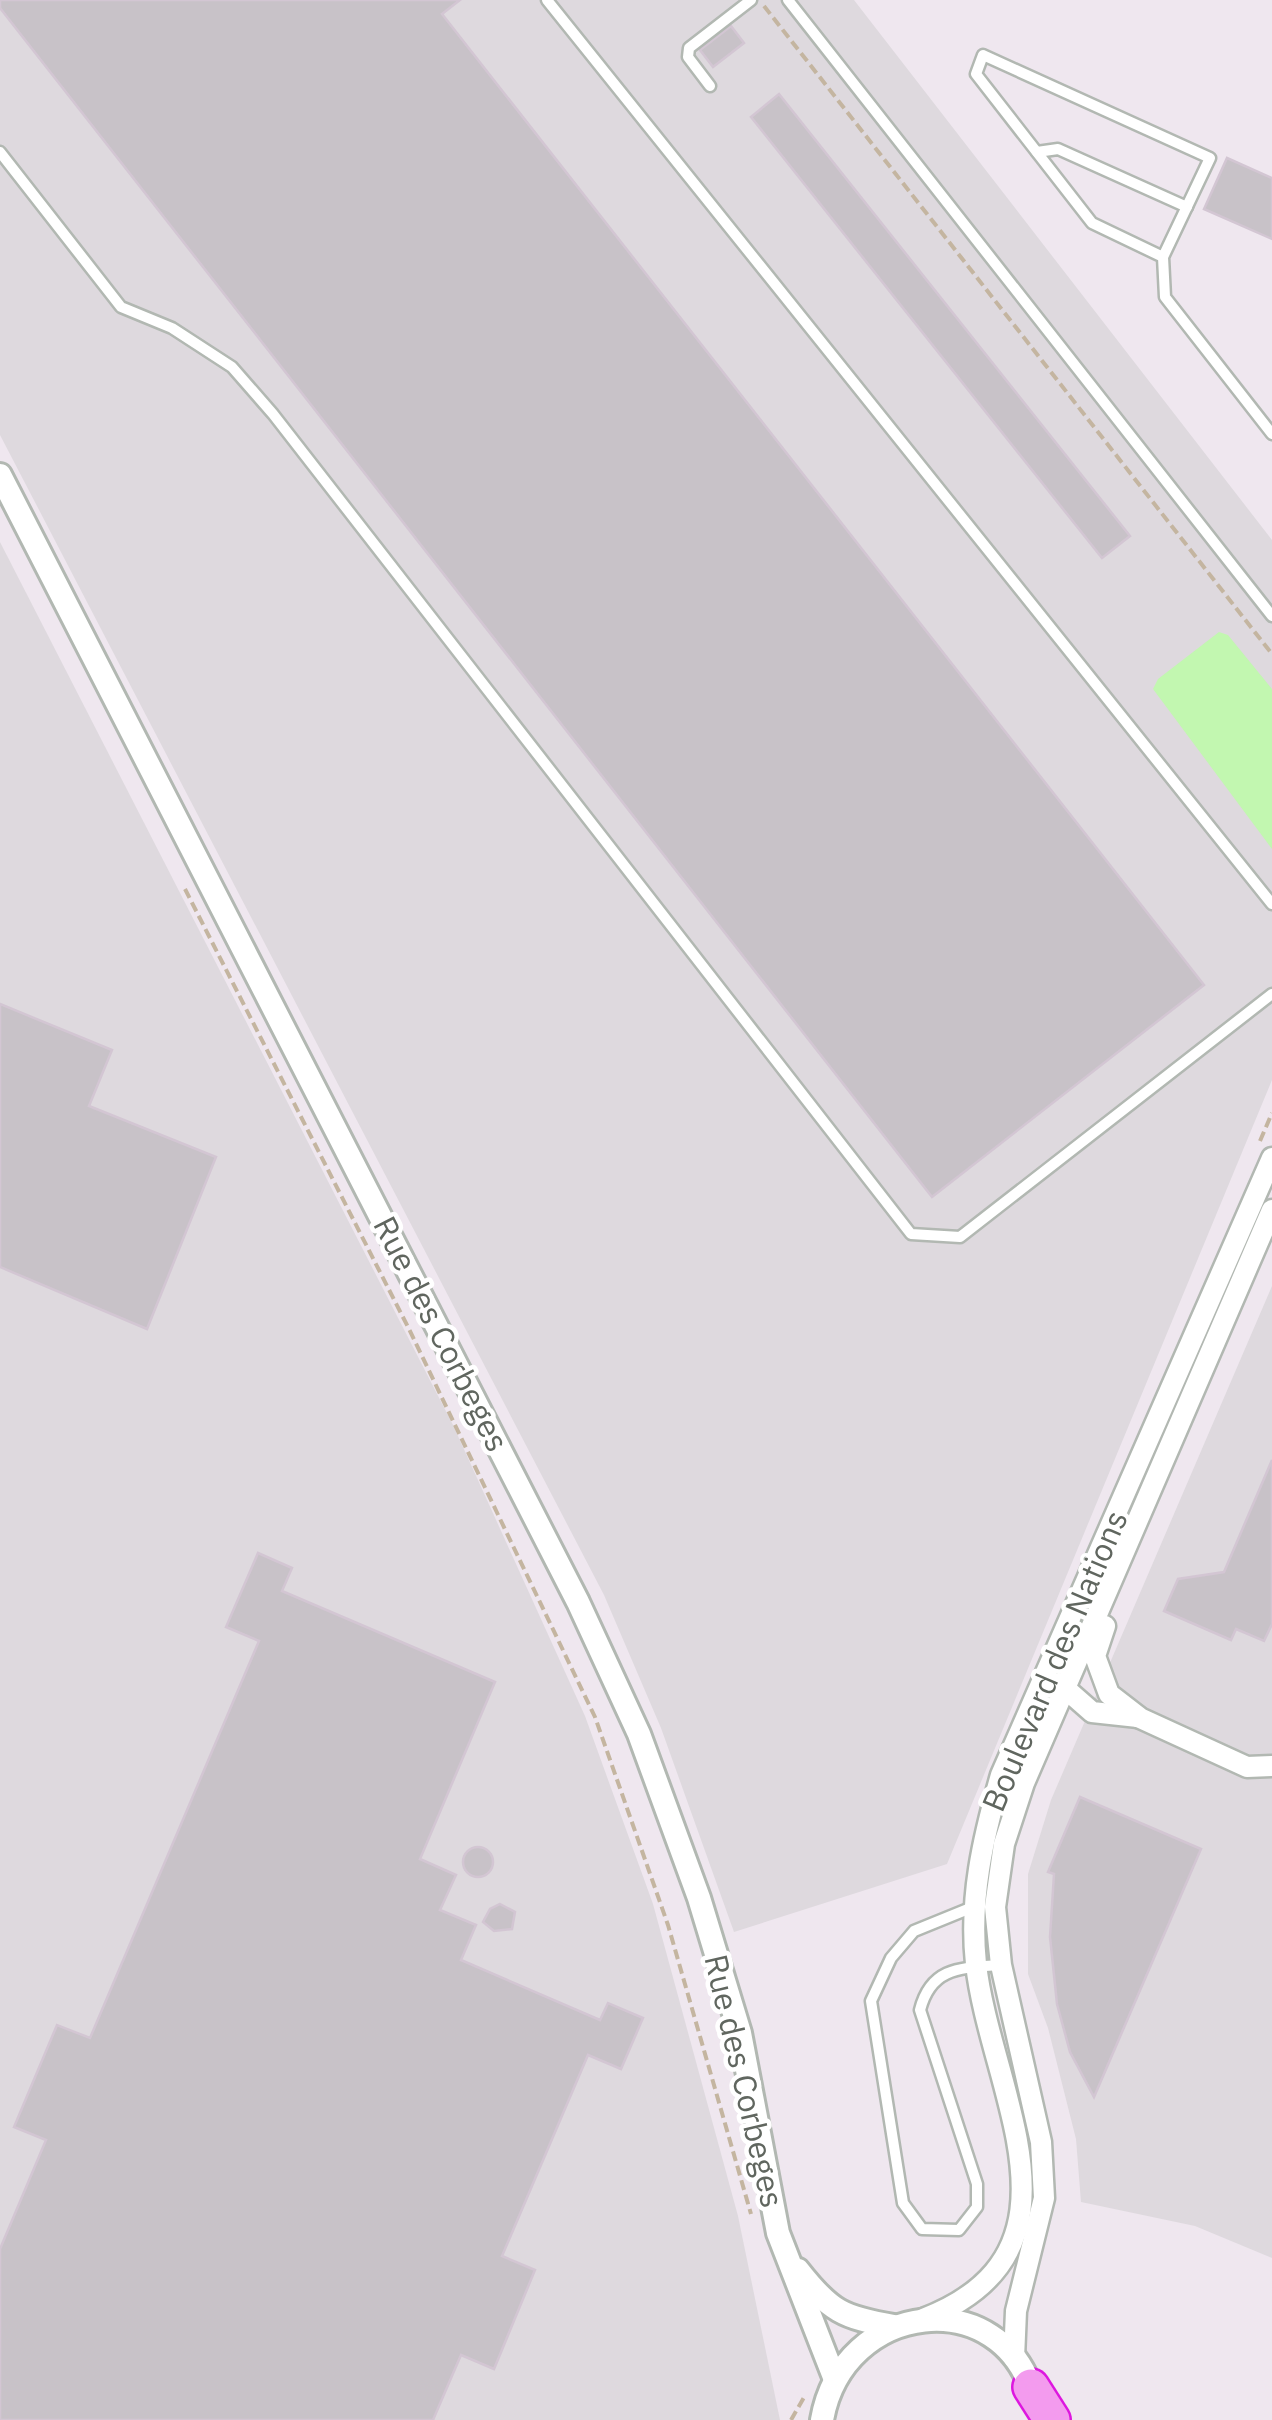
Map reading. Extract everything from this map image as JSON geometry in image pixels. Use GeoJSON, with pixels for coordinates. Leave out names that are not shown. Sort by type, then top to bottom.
{"type":"FeatureCollection","features":[{"type":"Feature","properties":{"kind":"highway"},"geometry":{"type":"LineString","coordinates":[[1028,2388],[1052,2420]]}},
{"type":"Feature","properties":{"kind":"street","name":"Rue des Corbeges"},"geometry":{"type":"LineString","coordinates":[[0,475],[578,1602],[639,1734],[699,1898],[740,2032],[768,2231],[823,2380]]}},
{"type":"Feature","properties":{"kind":"street","name":"Boulevard des Nations"},"geometry":{"type":"LineString","coordinates":[[921,2320],[956,2306],[988,2280],[1010,2247],[1024,2193],[1020,2146],[976,1967],[973,1907],[983,1838],[1002,1775],[1272,1158]]}},
{"type":"Feature","properties":{"kind":"street","name":"Boulevard des Nations"},"geometry":{"type":"LineString","coordinates":[[1028,2388],[1016,2311],[1044,2198],[1041,2142],[1000,1965],[995,1907],[1004,1844],[1024,1782],[1272,1210]]}},
{"type":"Feature","properties":{"kind":"street"},"geometry":{"type":"LineString","coordinates":[[1160,1468],[1095,1656],[1110,1694],[1140,1718],[1247,1767],[1272,1766]]}},
{"type":"Feature","properties":{"kind":"street"},"geometry":{"type":"LineString","coordinates":[[1122,1500],[1105,1562],[1054,1678],[1092,1712],[1140,1718]]}},
{"type":"Feature","properties":{"kind":"street","name":"Rue des Corbeges"},"geometry":{"type":"LineString","coordinates":[[768,2231],[822,2302],[846,2317],[894,2326]]}},
{"type":"Feature","properties":{"kind":"street"},"geometry":{"type":"LineString","coordinates":[[822,2420],[823,2380],[870,2338],[894,2326],[921,2320],[972,2328],[1028,2388]]}},
{"type":"Feature","properties":{"kind":"lane"},"geometry":{"type":"LineString","coordinates":[[547,0],[1272,904]]}},
{"type":"Feature","properties":{"kind":"lane"},"geometry":{"type":"LineString","coordinates":[[710,86],[688,57],[689,48],[753,0]]}},
{"type":"Feature","properties":{"kind":"lane"},"geometry":{"type":"LineString","coordinates":[[788,0],[1272,616]]}},
{"type":"Feature","properties":{"kind":"lane"},"geometry":{"type":"LineString","coordinates":[[1162,258],[1092,223],[976,74],[983,55],[1210,158],[1162,258],[1164,297],[1272,434]]}},
{"type":"Feature","properties":{"kind":"lane"},"geometry":{"type":"LineString","coordinates":[[1037,152],[1058,149],[1187,207]]}},
{"type":"Feature","properties":{"kind":"lane"},"geometry":{"type":"LineString","coordinates":[[0,152],[121,307],[172,328],[232,367],[273,414],[911,1234],[960,1238],[1272,994]]}},
{"type":"Feature","properties":{"kind":"lane"},"geometry":{"type":"LineString","coordinates":[[973,1907],[914,1931],[891,1958],[871,2001],[903,2204],[922,2229],[959,2230],[977,2207],[977,2184],[920,2010],[926,1986],[939,1976],[1000,1965]]}},
{"type":"Feature","properties":{"kind":"path"},"geometry":{"type":"LineString","coordinates":[[753,0],[1272,654]]}},
{"type":"Feature","properties":{"kind":"path"},"geometry":{"type":"LineString","coordinates":[[182,882],[409,1330],[595,1717],[668,1926],[743,2196],[768,2231]]}},
{"type":"Feature","properties":{"kind":"path"},"geometry":{"type":"LineString","coordinates":[[791,2420],[823,2380]]}},
{"type":"Feature","properties":{"kind":"shaded area"},"geometry":{"type":"Polygon","coordinates":[[[0,0],[854,0],[1272,540],[1272,1080],[947,1864],[734,1932],[661,1728],[604,1595],[0,435],[0,0]]]}},
{"type":"Feature","properties":{"kind":"shaded area"},"geometry":{"type":"Polygon","coordinates":[[[0,542],[453,1425],[585,1716],[653,1904],[738,2216],[780,2420],[0,2420],[0,542]]]}},
{"type":"Feature","properties":{"kind":"shaded area"},"geometry":{"type":"Polygon","coordinates":[[[1219,632],[1228,635],[1272,689],[1272,849],[1153,689],[1158,679],[1219,632]]]}},
{"type":"Feature","properties":{"kind":"shaded area"},"geometry":{"type":"Polygon","coordinates":[[[1272,1286],[1272,2258],[1195,2226],[1081,2202],[1076,2139],[1048,2028],[1028,1974],[1028,1874],[1051,1800],[1272,1286]]]}},
{"type":"Feature","properties":{"kind":"building"},"geometry":{"type":"Polygon","coordinates":[[[0,0],[460,0],[442,14],[1204,985],[932,1197],[0,8],[0,0]]]}},
{"type":"Feature","properties":{"kind":"building"},"geometry":{"type":"Polygon","coordinates":[[[731,26],[744,43],[713,67],[700,50],[731,26]]]}},
{"type":"Feature","properties":{"kind":"building"},"geometry":{"type":"Polygon","coordinates":[[[779,94],[1130,536],[1102,558],[751,117],[779,94]]]}},
{"type":"Feature","properties":{"kind":"building"},"geometry":{"type":"Polygon","coordinates":[[[1227,158],[1272,178],[1272,239],[1204,209],[1227,158]]]}},
{"type":"Feature","properties":{"kind":"building"},"geometry":{"type":"Polygon","coordinates":[[[0,1004],[112,1050],[89,1106],[216,1157],[147,1329],[0,1267],[0,1004]]]}},
{"type":"Feature","properties":{"kind":"building"},"geometry":{"type":"Polygon","coordinates":[[[1272,1460],[1272,1624],[1264,1641],[1236,1629],[1231,1640],[1164,1611],[1178,1579],[1224,1572],[1272,1460]]]}},
{"type":"Feature","properties":{"kind":"building"},"geometry":{"type":"Polygon","coordinates":[[[258,1553],[292,1568],[282,1591],[495,1682],[420,1859],[456,1875],[440,1910],[476,1925],[461,1960],[600,2020],[608,2003],[643,2018],[621,2069],[588,2055],[502,2256],[535,2270],[494,2369],[461,2355],[433,2420],[0,2420],[0,2249],[46,2140],[14,2127],[57,2025],[90,2038],[259,1641],[226,1627],[258,1553]]]}},
{"type":"Feature","properties":{"kind":"building"},"geometry":{"type":"Polygon","coordinates":[[[1080,1797],[1201,1849],[1094,2097],[1070,2052],[1057,2004],[1050,1937],[1054,1874],[1048,1872],[1080,1797]]]}},
{"type":"Feature","properties":{"kind":"building"},"geometry":{"type":"Polygon","coordinates":[[[478,1847],[488,1852],[493,1862],[488,1872],[478,1877],[468,1872],[463,1862],[468,1852],[478,1847]]]}},
{"type":"Feature","properties":{"kind":"building"},"geometry":{"type":"Polygon","coordinates":[[[500,1904],[515,1912],[512,1929],[494,1931],[483,1922],[490,1909],[500,1904]]]}}]}
